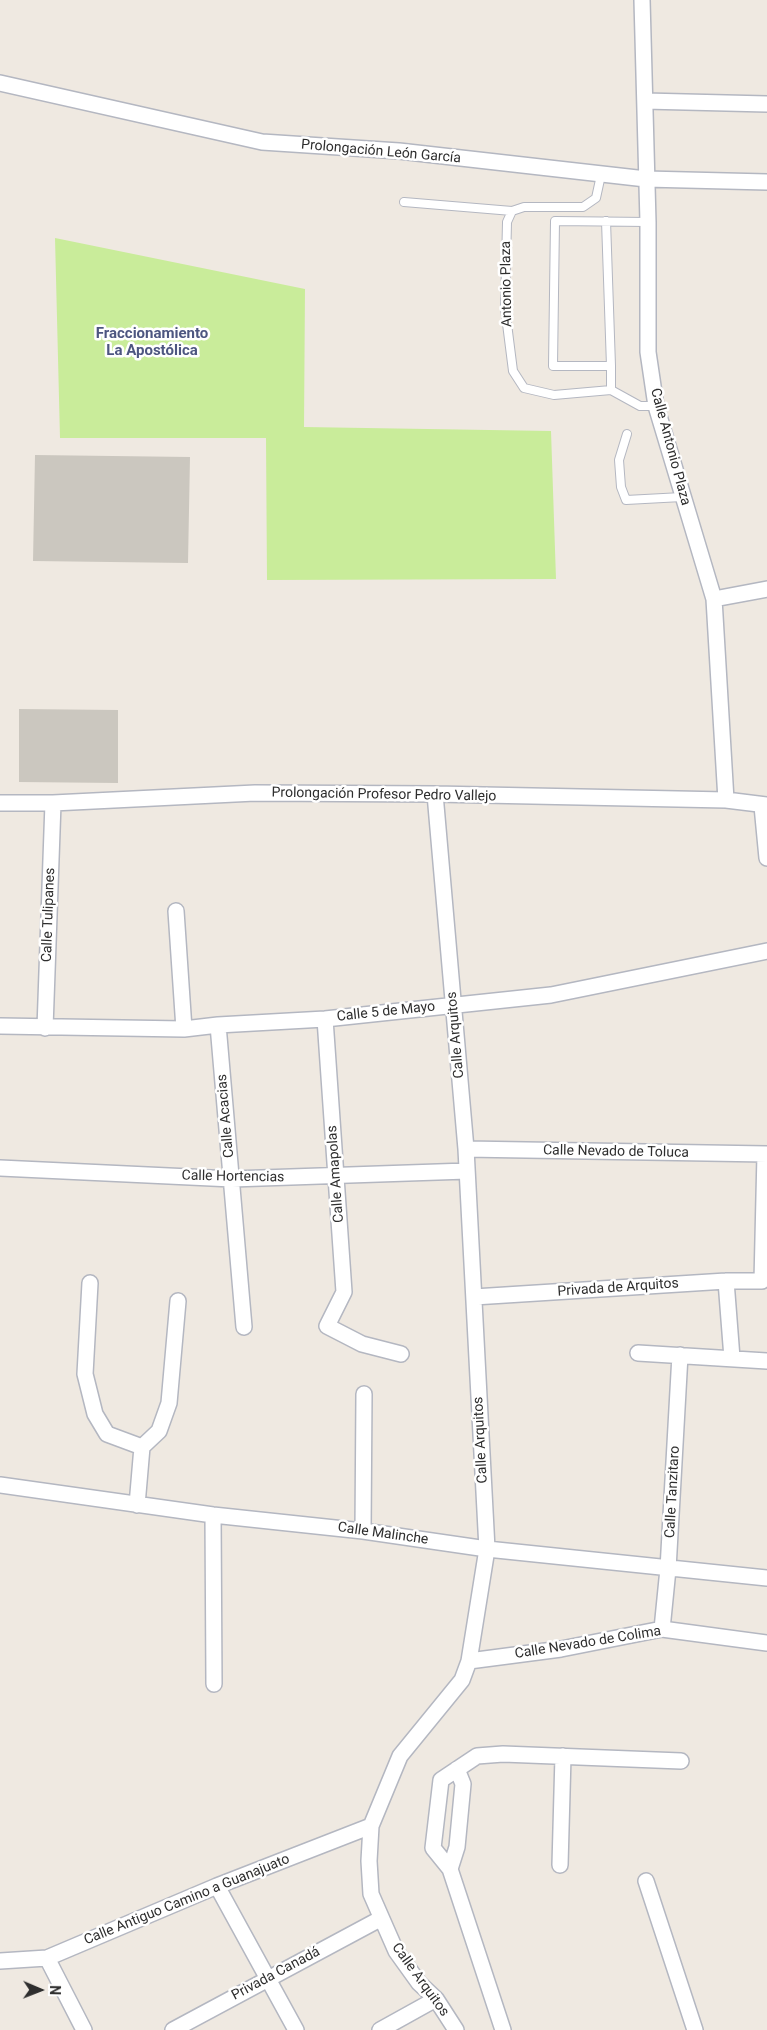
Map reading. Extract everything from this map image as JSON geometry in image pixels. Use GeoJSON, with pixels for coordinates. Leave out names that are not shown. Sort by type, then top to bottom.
{"type":"FeatureCollection","features":[{"type":"Feature","properties":{"kind":"street","name":"Calle Antonio Plaza"},"geometry":{"type":"LineString","coordinates":[[642,0],[648,222],[648,352],[656,406],[714,599],[726,800]]}},
{"type":"Feature","properties":{"kind":"street","name":"Prolongación León García"},"geometry":{"type":"LineString","coordinates":[[0,83],[262,142],[399,151],[646,179],[767,182]]}},
{"type":"Feature","properties":{"kind":"street"},"geometry":{"type":"LineString","coordinates":[[645,101],[767,104]]}},
{"type":"Feature","properties":{"kind":"street"},"geometry":{"type":"LineString","coordinates":[[714,599],[767,589]]}},
{"type":"Feature","properties":{"kind":"street","name":"Prolongación Profesor Pedro Vallejo"},"geometry":{"type":"LineString","coordinates":[[0,803],[53,803],[255,794],[435,794],[726,800],[765,806]]}},
{"type":"Feature","properties":{"kind":"street","name":"Calle Arquitos"},"geometry":{"type":"LineString","coordinates":[[435,794],[466,1149],[487,1549],[469,1661],[462,1680],[400,1756],[371,1826],[369,1861],[371,1894],[396,1951],[419,1983],[436,2000],[456,2030]]}},
{"type":"Feature","properties":{"kind":"street","name":"Calle Tulipanes"},"geometry":{"type":"LineString","coordinates":[[45,1028],[53,803]]}},
{"type":"Feature","properties":{"kind":"street"},"geometry":{"type":"LineString","coordinates":[[765,806],[767,858]]}},
{"type":"Feature","properties":{"kind":"street"},"geometry":{"type":"LineString","coordinates":[[176,911],[184,1029]]}},
{"type":"Feature","properties":{"kind":"street","name":"Calle 5 de Mayo"},"geometry":{"type":"LineString","coordinates":[[0,1026],[184,1029],[218,1025],[325,1019],[551,995],[767,951]]}},
{"type":"Feature","properties":{"kind":"street","name":"Calle Amapolas"},"geometry":{"type":"LineString","coordinates":[[325,1019],[344,1292],[327,1326],[362,1344],[401,1354]]}},
{"type":"Feature","properties":{"kind":"street","name":"Calle Acacias"},"geometry":{"type":"LineString","coordinates":[[218,1025],[244,1327]]}},
{"type":"Feature","properties":{"kind":"street","name":"Calle Nevado de Toluca"},"geometry":{"type":"LineString","coordinates":[[466,1149],[766,1154]]}},
{"type":"Feature","properties":{"kind":"street","name":"Privada de Arquitos"},"geometry":{"type":"LineString","coordinates":[[474,1297],[726,1281],[762,1281],[766,1154]]}},
{"type":"Feature","properties":{"kind":"street","name":"Calle Hortencias"},"geometry":{"type":"LineString","coordinates":[[0,1168],[232,1180],[467,1171]]}},
{"type":"Feature","properties":{"kind":"street"},"geometry":{"type":"LineString","coordinates":[[726,1281],[732,1358]]}},
{"type":"Feature","properties":{"kind":"street"},"geometry":{"type":"LineString","coordinates":[[90,1283],[85,1374],[95,1414],[107,1434],[142,1447]]}},
{"type":"Feature","properties":{"kind":"street"},"geometry":{"type":"LineString","coordinates":[[138,1505],[142,1447],[159,1431],[169,1403],[178,1301]]}},
{"type":"Feature","properties":{"kind":"street"},"geometry":{"type":"LineString","coordinates":[[638,1353],[767,1361]]}},
{"type":"Feature","properties":{"kind":"street","name":"Calle Tanzitaro"},"geometry":{"type":"LineString","coordinates":[[662,1629],[668,1569],[680,1355]]}},
{"type":"Feature","properties":{"kind":"street"},"geometry":{"type":"LineString","coordinates":[[363,1531],[364,1394]]}},
{"type":"Feature","properties":{"kind":"street","name":"Calle Malinche"},"geometry":{"type":"LineString","coordinates":[[0,1485],[213,1515],[363,1531],[487,1549],[767,1578]]}},
{"type":"Feature","properties":{"kind":"street"},"geometry":{"type":"LineString","coordinates":[[213,1515],[214,1684]]}},
{"type":"Feature","properties":{"kind":"street","name":"Calle Nevado de Colima"},"geometry":{"type":"LineString","coordinates":[[469,1661],[561,1650],[662,1629],[767,1643]]}},
{"type":"Feature","properties":{"kind":"street"},"geometry":{"type":"LineString","coordinates":[[503,2030],[450,1869],[433,1848],[441,1780],[477,1756],[503,1754],[681,1761]]}},
{"type":"Feature","properties":{"kind":"street"},"geometry":{"type":"LineString","coordinates":[[560,1865],[563,1756]]}},
{"type":"Feature","properties":{"kind":"street"},"geometry":{"type":"LineString","coordinates":[[450,1869],[457,1847],[463,1784],[457,1770]]}},
{"type":"Feature","properties":{"kind":"street","name":"Calle Antiguo Camino a Guanajuato"},"geometry":{"type":"LineString","coordinates":[[0,1961],[47,1958],[217,1886],[371,1826]]}},
{"type":"Feature","properties":{"kind":"street"},"geometry":{"type":"LineString","coordinates":[[646,1880],[696,2030]]}},
{"type":"Feature","properties":{"kind":"street"},"geometry":{"type":"LineString","coordinates":[[217,1886],[296,2030]]}},
{"type":"Feature","properties":{"kind":"street","name":"Privada Canadá"},"geometry":{"type":"LineString","coordinates":[[173,2030],[380,1918]]}},
{"type":"Feature","properties":{"kind":"street"},"geometry":{"type":"LineString","coordinates":[[47,1958],[84,2030]]}},
{"type":"Feature","properties":{"kind":"street"},"geometry":{"type":"LineString","coordinates":[[380,2030],[436,2000]]}},
{"type":"Feature","properties":{"kind":"lane"},"geometry":{"type":"LineString","coordinates":[[404,202],[512,211],[524,207],[583,207],[596,198],[601,174]]}},
{"type":"Feature","properties":{"kind":"lane"},"geometry":{"type":"LineString","coordinates":[[556,207],[553,366],[611,366]]}},
{"type":"Feature","properties":{"kind":"lane","name":"Antonio Plaza"},"geometry":{"type":"LineString","coordinates":[[512,211],[507,222],[505,308],[513,371],[524,388],[554,395],[611,390]]}},
{"type":"Feature","properties":{"kind":"lane"},"geometry":{"type":"LineString","coordinates":[[555,221],[648,222]]}},
{"type":"Feature","properties":{"kind":"lane"},"geometry":{"type":"LineString","coordinates":[[606,222],[611,390],[640,406],[656,406]]}},
{"type":"Feature","properties":{"kind":"lane"},"geometry":{"type":"LineString","coordinates":[[627,434],[619,460],[621,487],[626,500],[682,497]]}},
{"type":"Feature","properties":{"kind":"green space"},"geometry":{"type":"Polygon","coordinates":[[[55,238],[305,289],[304,427],[551,431],[556,579],[267,580],[266,438],[60,438],[55,238]]]}},
{"type":"Feature","properties":{"kind":"building"},"geometry":{"type":"Polygon","coordinates":[[[35,455],[190,457],[188,563],[33,561],[35,455]]]}},
{"type":"Feature","properties":{"kind":"building"},"geometry":{"type":"Polygon","coordinates":[[[19,709],[118,710],[118,783],[19,782],[19,709]]]}},
{"type":"Feature","properties":{"kind":"district","name":"Fraccionamiento La Apostólica"},"geometry":{"type":"Point","coordinates":[152,342]}}]}
